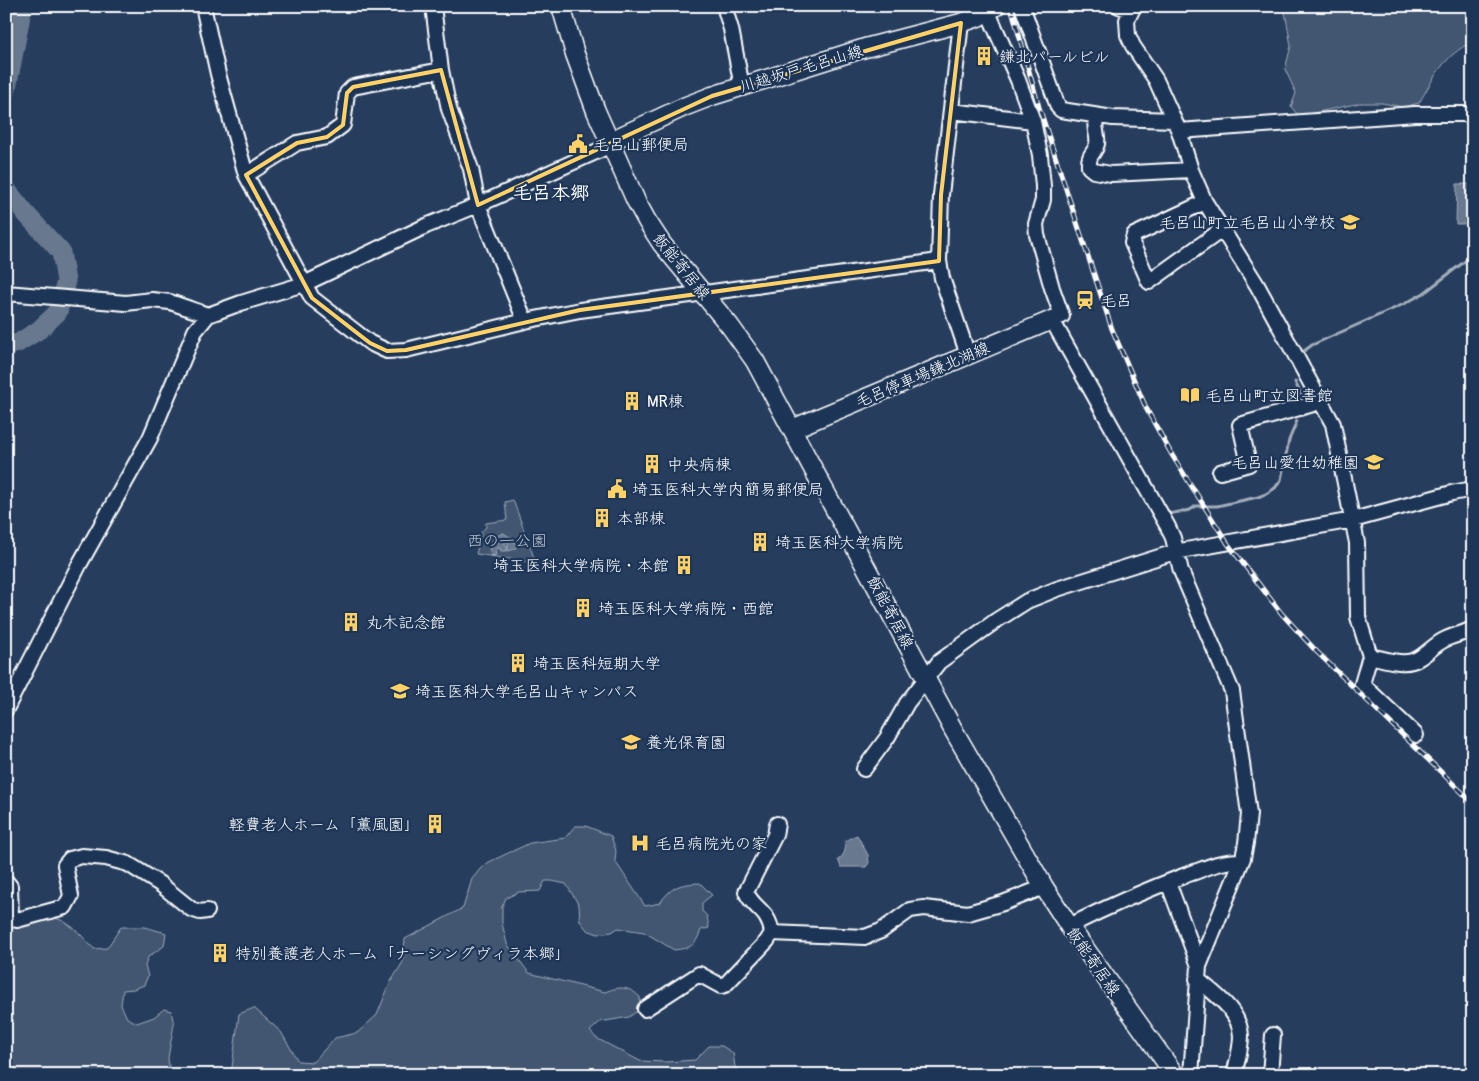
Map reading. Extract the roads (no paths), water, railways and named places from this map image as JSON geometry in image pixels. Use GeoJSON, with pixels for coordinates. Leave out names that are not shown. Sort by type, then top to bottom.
{"type":"FeatureCollection","features":[{"type":"Feature","properties":{"kind":"main road","name":"飯能寄居線"},"geometry":{"type":"LineString","coordinates":[[561,6],[575,54],[611,145],[636,201],[654,232],[673,258],[736,333],[755,361],[926,678],[1044,887],[1069,926],[1175,1075]]}},
{"type":"Feature","properties":{"kind":"main road","name":"川越坂戸毛呂山線"},"geometry":{"type":"LineString","coordinates":[[611,145],[619,137],[686,106],[865,48],[961,23],[984,10]]}},
{"type":"Feature","properties":{"kind":"main road","name":"毛呂停車場鎌北湖線"},"geometry":{"type":"LineString","coordinates":[[792,429],[1052,320]]}},
{"type":"Feature","properties":{"kind":"street"},"geometry":{"type":"LineString","coordinates":[[203,6],[218,74],[246,175],[304,284],[312,298],[318,303],[370,344],[387,351],[406,350],[525,321],[580,310],[939,261]]}},
{"type":"Feature","properties":{"kind":"street"},"geometry":{"type":"LineString","coordinates":[[433,6],[441,70],[449,109],[471,170],[478,205],[525,321]]}},
{"type":"Feature","properties":{"kind":"street"},"geometry":{"type":"LineString","coordinates":[[724,6],[731,29],[742,87]]}},
{"type":"Feature","properties":{"kind":"street"},"geometry":{"type":"LineString","coordinates":[[1022,6],[1058,107],[1061,110],[1176,125],[1416,114],[1473,114]]}},
{"type":"Feature","properties":{"kind":"street"},"geometry":{"type":"LineString","coordinates":[[1128,8],[1128,35],[1133,46],[1156,80],[1176,125],[1191,170],[1206,202],[1257,285],[1333,424],[1357,543],[1358,617],[1370,656],[1362,684],[1416,735]]}},
{"type":"Feature","properties":{"kind":"street"},"geometry":{"type":"LineString","coordinates":[[984,10],[1018,80],[1033,121],[1040,155],[1044,200],[1036,224],[1037,235],[1062,316],[1052,320],[1168,527],[1173,538],[1181,571],[1232,691],[1249,814],[1246,844],[1198,972],[1191,1075]]}},
{"type":"Feature","properties":{"kind":"street"},"geometry":{"type":"LineString","coordinates":[[961,23],[941,195],[939,261],[942,278],[968,355]]}},
{"type":"Feature","properties":{"kind":"street"},"geometry":{"type":"LineString","coordinates":[[246,175],[296,143],[326,137],[343,125],[347,93],[353,87],[441,70]]}},
{"type":"Feature","properties":{"kind":"street"},"geometry":{"type":"LineString","coordinates":[[951,111],[1033,121]]}},
{"type":"Feature","properties":{"kind":"street"},"geometry":{"type":"LineString","coordinates":[[1097,116],[1094,123],[1097,144],[1089,159],[1090,167],[1094,171],[1111,174],[1191,170]]}},
{"type":"Feature","properties":{"kind":"street"},"geometry":{"type":"LineString","coordinates":[[6,709],[79,565],[150,438],[194,331],[208,315],[240,303],[304,284],[426,226],[478,205],[611,145]]}},
{"type":"Feature","properties":{"kind":"street"},"geometry":{"type":"LineString","coordinates":[[1206,202],[1134,235],[1132,243],[1149,282],[1222,229]]}},
{"type":"Feature","properties":{"kind":"street"},"geometry":{"type":"LineString","coordinates":[[6,293],[126,303],[152,300],[170,302],[208,315]]}},
{"type":"Feature","properties":{"kind":"street"},"geometry":{"type":"LineString","coordinates":[[1220,472],[1249,464],[1240,424],[1320,402]]}},
{"type":"Feature","properties":{"kind":"street"},"geometry":{"type":"LineString","coordinates":[[864,769],[887,738],[908,703],[939,662],[997,620],[1027,602],[1057,589],[1175,552],[1353,520],[1473,489]]}},
{"type":"Feature","properties":{"kind":"street"},"geometry":{"type":"LineString","coordinates":[[1370,656],[1410,662],[1418,659],[1435,645],[1473,628]]}},
{"type":"Feature","properties":{"kind":"street"},"geometry":{"type":"LineString","coordinates":[[645,1009],[699,974],[721,986],[725,985],[767,941],[772,933],[771,925],[766,914],[749,899],[746,892],[775,835],[777,824]]}},
{"type":"Feature","properties":{"kind":"street"},"geometry":{"type":"LineString","coordinates":[[6,882],[10,886],[12,920],[17,920],[65,908],[71,896],[66,865],[70,859],[82,856],[106,858],[128,864],[160,884],[191,909],[200,912],[207,911]]}},
{"type":"Feature","properties":{"kind":"street"},"geometry":{"type":"LineString","coordinates":[[1069,926],[1107,907],[1168,882],[1227,860],[1241,861]]}},
{"type":"Feature","properties":{"kind":"street"},"geometry":{"type":"LineString","coordinates":[[1168,882],[1198,972],[1235,1018],[1241,1036],[1234,1075]]}},
{"type":"Feature","properties":{"kind":"street"},"geometry":{"type":"LineString","coordinates":[[772,933],[865,936],[881,931],[910,910],[924,908],[968,913],[1003,903],[1044,887]]}},
{"type":"Feature","properties":{"kind":"street"},"geometry":{"type":"LineString","coordinates":[[1270,1075],[1272,1035]]}},
{"type":"Feature","properties":{"kind":"waterway"},"geometry":{"type":"LineString","coordinates":[[6,93],[23,6]]}},
{"type":"Feature","properties":{"kind":"waterway"},"geometry":{"type":"LineString","coordinates":[[6,189],[61,252],[66,281],[58,312],[39,330],[18,343],[6,346]]}},
{"type":"Feature","properties":{"kind":"waterway"},"geometry":{"type":"LineString","coordinates":[[1304,351],[1312,345],[1404,304],[1424,293],[1473,255]]}},
{"type":"Feature","properties":{"kind":"waterway"},"geometry":{"type":"LineString","coordinates":[[1295,382],[1301,395]]}},
{"type":"Feature","properties":{"kind":"waterway"},"geometry":{"type":"LineString","coordinates":[[1168,514],[1190,510],[1196,506],[1217,506],[1258,497],[1275,488],[1281,480],[1289,440],[1297,421]]}},
{"type":"Feature","properties":{"kind":"railway"},"geometry":{"type":"LineString","coordinates":[[1011,6],[1039,107],[1112,329],[1147,410],[1172,455],[1228,544],[1282,614],[1317,652],[1473,803]]}},
{"type":"Feature","properties":{"kind":"place","name":"鎌北パールビル"},"geometry":{"type":"Point","coordinates":[984,56]}},
{"type":"Feature","properties":{"kind":"place","name":"毛呂山郵便局"},"geometry":{"type":"Point","coordinates":[578,144]}},
{"type":"Feature","properties":{"kind":"place","name":"毛呂山町立毛呂山小学校"},"geometry":{"type":"Point","coordinates":[1350,222]}},
{"type":"Feature","properties":{"kind":"place","name":"毛呂"},"geometry":{"type":"Point","coordinates":[1085,300]}},
{"type":"Feature","properties":{"kind":"place","name":"毛呂山町立図書館"},"geometry":{"type":"Point","coordinates":[1190,395]}},
{"type":"Feature","properties":{"kind":"place","name":"MR棟"},"geometry":{"type":"Point","coordinates":[632,401]}},
{"type":"Feature","properties":{"kind":"place","name":"毛呂山愛仕幼稚園"},"geometry":{"type":"Point","coordinates":[1374,462]}},
{"type":"Feature","properties":{"kind":"place","name":"中央病棟"},"geometry":{"type":"Point","coordinates":[652,464]}},
{"type":"Feature","properties":{"kind":"place","name":"埼玉医科大学内簡易郵便局"},"geometry":{"type":"Point","coordinates":[617,489]}},
{"type":"Feature","properties":{"kind":"place","name":"本部棟"},"geometry":{"type":"Point","coordinates":[602,518]}},
{"type":"Feature","properties":{"kind":"place","name":"埼玉医科大学病院"},"geometry":{"type":"Point","coordinates":[760,542]}},
{"type":"Feature","properties":{"kind":"place","name":"埼玉医科大学病院・本館"},"geometry":{"type":"Point","coordinates":[684,565]}},
{"type":"Feature","properties":{"kind":"place","name":"埼玉医科大学病院・西館"},"geometry":{"type":"Point","coordinates":[583,608]}},
{"type":"Feature","properties":{"kind":"place","name":"丸木記念館"},"geometry":{"type":"Point","coordinates":[351,622]}},
{"type":"Feature","properties":{"kind":"place","name":"埼玉医科短期大学"},"geometry":{"type":"Point","coordinates":[518,663]}},
{"type":"Feature","properties":{"kind":"place","name":"埼玉医科大学毛呂山キャンパス"},"geometry":{"type":"Point","coordinates":[400,691]}},
{"type":"Feature","properties":{"kind":"place","name":"養光保育園"},"geometry":{"type":"Point","coordinates":[631,742]}},
{"type":"Feature","properties":{"kind":"place","name":"軽費老人ホーム「薫風園」"},"geometry":{"type":"Point","coordinates":[435,824]}},
{"type":"Feature","properties":{"kind":"place","name":"毛呂病院光の家"},"geometry":{"type":"Point","coordinates":[640,843]}},
{"type":"Feature","properties":{"kind":"place","name":"特別養護老人ホーム「ナーシングヴィラ本郷」"},"geometry":{"type":"Point","coordinates":[220,953]}},
{"type":"Feature","properties":{"kind":"district","name":"毛呂本郷"},"geometry":{"type":"Point","coordinates":[551,192]}},
{"type":"Feature","properties":{"kind":"park label","name":"西の一公園"},"geometry":{"type":"Point","coordinates":[507,540]}}]}
